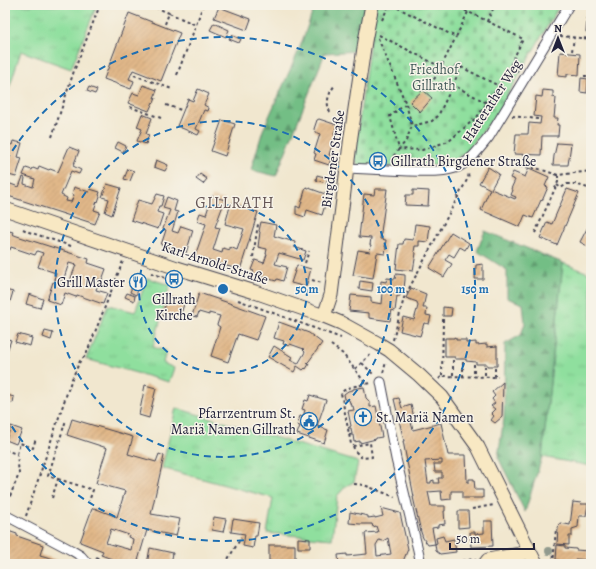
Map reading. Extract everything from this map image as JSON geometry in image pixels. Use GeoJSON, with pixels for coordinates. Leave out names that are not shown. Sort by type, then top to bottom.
{"type":"FeatureCollection","features":[{"type":"Feature","properties":{"kind":"main road","name":"Birgdener Straße"},"geometry":{"type":"LineString","coordinates":[[324,316],[331,295],[365,41],[372,5]]}},
{"type":"Feature","properties":{"kind":"main road","name":"Karl-Arnold-Straße"},"geometry":{"type":"LineString","coordinates":[[5,209],[171,266],[255,292],[324,316],[341,323],[379,344],[386,355],[419,375],[442,397],[478,447],[536,564]]}},
{"type":"Feature","properties":{"kind":"main road"},"geometry":{"type":"LineString","coordinates":[[485,564],[488,560],[530,552]]}},
{"type":"Feature","properties":{"kind":"street","name":"Hatterather Weg"},"geometry":{"type":"LineString","coordinates":[[348,168],[437,172],[458,166],[474,156],[489,137],[568,5]]}},
{"type":"Feature","properties":{"kind":"street"},"geometry":{"type":"LineString","coordinates":[[380,382],[421,564]]}},
{"type":"Feature","properties":{"kind":"street"},"geometry":{"type":"LineString","coordinates":[[5,515],[71,550],[81,556],[88,564]]}},
{"type":"Feature","properties":{"kind":"path"},"geometry":{"type":"LineString","coordinates":[[52,137],[74,71],[100,5]]}},
{"type":"Feature","properties":{"kind":"path"},"geometry":{"type":"LineString","coordinates":[[150,5],[196,25]]}},
{"type":"Feature","properties":{"kind":"path"},"geometry":{"type":"LineString","coordinates":[[177,75],[203,5]]}},
{"type":"Feature","properties":{"kind":"path"},"geometry":{"type":"LineString","coordinates":[[379,26],[389,5]]}},
{"type":"Feature","properties":{"kind":"path"},"geometry":{"type":"LineString","coordinates":[[392,5],[456,37]]}},
{"type":"Feature","properties":{"kind":"path"},"geometry":{"type":"LineString","coordinates":[[399,149],[422,150],[449,141],[477,117],[499,86],[523,39],[454,5]]}},
{"type":"Feature","properties":{"kind":"path"},"geometry":{"type":"LineString","coordinates":[[487,21],[495,5]]}},
{"type":"Feature","properties":{"kind":"path"},"geometry":{"type":"LineString","coordinates":[[428,90],[468,12]]}},
{"type":"Feature","properties":{"kind":"path"},"geometry":{"type":"LineString","coordinates":[[165,24],[169,13]]}},
{"type":"Feature","properties":{"kind":"path"},"geometry":{"type":"LineString","coordinates":[[552,32],[562,37],[591,39]]}},
{"type":"Feature","properties":{"kind":"path"},"geometry":{"type":"LineString","coordinates":[[399,149],[406,141],[412,126],[406,104],[376,33],[448,70],[458,65],[499,86]]}},
{"type":"Feature","properties":{"kind":"path"},"geometry":{"type":"LineString","coordinates":[[572,51],[574,38]]}},
{"type":"Feature","properties":{"kind":"path"},"geometry":{"type":"LineString","coordinates":[[412,126],[432,121],[438,116],[461,66]]}},
{"type":"Feature","properties":{"kind":"path"},"geometry":{"type":"LineString","coordinates":[[510,66],[526,75]]}},
{"type":"Feature","properties":{"kind":"path"},"geometry":{"type":"LineString","coordinates":[[134,75],[172,89]]}},
{"type":"Feature","properties":{"kind":"path"},"geometry":{"type":"LineString","coordinates":[[584,76],[591,76]]}},
{"type":"Feature","properties":{"kind":"path"},"geometry":{"type":"LineString","coordinates":[[330,112],[328,108],[328,100],[335,84]]}},
{"type":"Feature","properties":{"kind":"path"},"geometry":{"type":"LineString","coordinates":[[453,85],[487,103]]}},
{"type":"Feature","properties":{"kind":"path"},"geometry":{"type":"LineString","coordinates":[[399,149],[390,116],[406,104]]}},
{"type":"Feature","properties":{"kind":"path"},"geometry":{"type":"LineString","coordinates":[[166,105],[181,110]]}},
{"type":"Feature","properties":{"kind":"path"},"geometry":{"type":"LineString","coordinates":[[130,107],[161,118]]}},
{"type":"Feature","properties":{"kind":"path"},"geometry":{"type":"LineString","coordinates":[[504,112],[513,117],[538,119]]}},
{"type":"Feature","properties":{"kind":"path"},"geometry":{"type":"LineString","coordinates":[[391,366],[386,355],[392,342],[404,298],[468,178],[469,170],[465,162]]}},
{"type":"Feature","properties":{"kind":"path"},"geometry":{"type":"LineString","coordinates":[[514,166],[536,168],[558,175],[591,171]]}},
{"type":"Feature","properties":{"kind":"path"},"geometry":{"type":"LineString","coordinates":[[535,233],[557,185],[558,175]]}},
{"type":"Feature","properties":{"kind":"path"},"geometry":{"type":"LineString","coordinates":[[557,185],[562,188],[567,184],[575,184],[591,189]]}},
{"type":"Feature","properties":{"kind":"path"},"geometry":{"type":"LineString","coordinates":[[253,257],[258,224]]}},
{"type":"Feature","properties":{"kind":"path"},"geometry":{"type":"LineString","coordinates":[[23,229],[71,246],[78,245]]}},
{"type":"Feature","properties":{"kind":"path"},"geometry":{"type":"LineString","coordinates":[[305,263],[309,251]]}},
{"type":"Feature","properties":{"kind":"path"},"geometry":{"type":"LineString","coordinates":[[25,517],[80,361],[86,355],[123,260],[128,262]]}},
{"type":"Feature","properties":{"kind":"path"},"geometry":{"type":"LineString","coordinates":[[146,270],[170,280],[184,283]]}},
{"type":"Feature","properties":{"kind":"path"},"geometry":{"type":"LineString","coordinates":[[238,300],[342,338]]}},
{"type":"Feature","properties":{"kind":"path"},"geometry":{"type":"LineString","coordinates":[[442,376],[443,319]]}},
{"type":"Feature","properties":{"kind":"path"},"geometry":{"type":"LineString","coordinates":[[331,345],[343,354],[366,384]]}},
{"type":"Feature","properties":{"kind":"path"},"geometry":{"type":"LineString","coordinates":[[355,369],[372,353],[366,350]]}},
{"type":"Feature","properties":{"kind":"path"},"geometry":{"type":"LineString","coordinates":[[453,360],[453,376]]}},
{"type":"Feature","properties":{"kind":"path"},"geometry":{"type":"LineString","coordinates":[[362,362],[380,382]]}},
{"type":"Feature","properties":{"kind":"path"},"geometry":{"type":"LineString","coordinates":[[463,362],[463,376]]}},
{"type":"Feature","properties":{"kind":"path"},"geometry":{"type":"LineString","coordinates":[[474,364],[474,376]]}},
{"type":"Feature","properties":{"kind":"path"},"geometry":{"type":"LineString","coordinates":[[485,366],[485,377]]}},
{"type":"Feature","properties":{"kind":"path"},"geometry":{"type":"LineString","coordinates":[[431,386],[442,376],[497,377],[495,368]]}},
{"type":"Feature","properties":{"kind":"path"},"geometry":{"type":"LineString","coordinates":[[353,446],[370,443],[372,457],[362,458],[355,451],[352,444],[341,393],[350,388],[380,382]]}},
{"type":"Feature","properties":{"kind":"path"},"geometry":{"type":"LineString","coordinates":[[66,420],[48,476],[93,490],[89,501]]}},
{"type":"Feature","properties":{"kind":"path"},"geometry":{"type":"LineString","coordinates":[[5,508],[19,474],[17,454],[20,443],[33,448],[36,438]]}},
{"type":"Feature","properties":{"kind":"path"},"geometry":{"type":"LineString","coordinates":[[5,450],[17,454]]}},
{"type":"Feature","properties":{"kind":"path"},"geometry":{"type":"LineString","coordinates":[[52,498],[58,479]]}},
{"type":"Feature","properties":{"kind":"path"},"geometry":{"type":"LineString","coordinates":[[354,484],[364,485],[395,497],[405,497]]}},
{"type":"Feature","properties":{"kind":"path"},"geometry":{"type":"LineString","coordinates":[[472,509],[495,505],[497,509]]}},
{"type":"Feature","properties":{"kind":"path"},"geometry":{"type":"LineString","coordinates":[[552,564],[556,529]]}},
{"type":"Feature","properties":{"kind":"path"},"geometry":{"type":"LineString","coordinates":[[225,564],[241,538]]}},
{"type":"Feature","properties":{"kind":"path"},"geometry":{"type":"LineString","coordinates":[[582,564],[591,563]]}},
{"type":"Feature","properties":{"kind":"green space"},"geometry":{"type":"Polygon","coordinates":[[[5,5],[97,5],[71,69],[21,51],[5,101],[5,23],[8,12],[5,11],[5,5]]]}},
{"type":"Feature","properties":{"kind":"green space"},"geometry":{"type":"Polygon","coordinates":[[[315,5],[369,5],[359,51],[325,53],[276,176],[251,170],[263,130],[299,50],[315,5]]]}},
{"type":"Feature","properties":{"kind":"green space","name":"Friedhof Gillrath"},"geometry":{"type":"Polygon","coordinates":[[[375,5],[560,5],[499,110],[467,151],[448,164],[405,167],[358,165],[354,158],[375,5]]]}},
{"type":"Feature","properties":{"kind":"green space"},"geometry":{"type":"Polygon","coordinates":[[[485,231],[563,263],[542,457],[525,512],[498,457],[504,418],[505,344],[521,335],[525,323],[523,304],[507,298],[507,270],[477,251],[485,231]]]}},
{"type":"Feature","properties":{"kind":"green space"},"geometry":{"type":"Polygon","coordinates":[[[563,263],[591,274],[591,466],[542,457],[563,263]]]}},
{"type":"Feature","properties":{"kind":"green space"},"geometry":{"type":"Polygon","coordinates":[[[147,278],[170,285],[153,347],[166,351],[163,363],[174,368],[169,382],[86,359],[108,305],[135,312],[147,278]]]}},
{"type":"Feature","properties":{"kind":"green space"},"geometry":{"type":"Polygon","coordinates":[[[176,408],[358,462],[354,482],[346,486],[337,496],[332,539],[267,533],[273,498],[162,468],[176,408]]]}},
{"type":"Feature","properties":{"kind":"building"},"geometry":{"type":"Polygon","coordinates":[[[219,7],[251,19],[247,30],[214,18],[219,7]]]}},
{"type":"Feature","properties":{"kind":"building"},"geometry":{"type":"Polygon","coordinates":[[[129,13],[180,33],[161,81],[133,70],[129,79],[134,81],[131,89],[104,79],[129,13]]]}},
{"type":"Feature","properties":{"kind":"building"},"geometry":{"type":"Polygon","coordinates":[[[589,14],[591,15],[591,33],[586,32],[587,18],[589,14]]]}},
{"type":"Feature","properties":{"kind":"building"},"geometry":{"type":"Polygon","coordinates":[[[214,23],[229,30],[226,37],[210,30],[214,23]]]}},
{"type":"Feature","properties":{"kind":"building"},"geometry":{"type":"Polygon","coordinates":[[[231,35],[241,39],[239,43],[229,39],[231,35]]]}},
{"type":"Feature","properties":{"kind":"building"},"geometry":{"type":"Polygon","coordinates":[[[560,52],[580,54],[579,75],[567,74],[567,77],[558,76],[560,52]]]}},
{"type":"Feature","properties":{"kind":"building"},"geometry":{"type":"Polygon","coordinates":[[[581,78],[588,79],[587,93],[580,92],[581,78]]]}},
{"type":"Feature","properties":{"kind":"building"},"geometry":{"type":"Polygon","coordinates":[[[143,85],[157,90],[154,98],[156,98],[149,111],[128,103],[133,93],[139,95],[143,85]]]}},
{"type":"Feature","properties":{"kind":"building"},"geometry":{"type":"Polygon","coordinates":[[[89,87],[97,90],[95,94],[87,91],[89,87]]]}},
{"type":"Feature","properties":{"kind":"building"},"geometry":{"type":"Polygon","coordinates":[[[198,89],[209,94],[204,105],[209,108],[208,111],[204,110],[196,129],[200,131],[198,135],[177,126],[188,99],[193,101],[198,89]]]}},
{"type":"Feature","properties":{"kind":"building"},"geometry":{"type":"Polygon","coordinates":[[[423,90],[432,98],[420,112],[410,102],[423,90]]]}},
{"type":"Feature","properties":{"kind":"building"},"geometry":{"type":"Polygon","coordinates":[[[543,90],[553,91],[553,97],[556,98],[554,118],[558,118],[558,136],[542,136],[541,155],[514,154],[516,134],[528,134],[529,123],[540,124],[541,117],[534,116],[536,96],[542,97],[543,90]]]}},
{"type":"Feature","properties":{"kind":"building"},"geometry":{"type":"Polygon","coordinates":[[[142,114],[152,118],[146,134],[149,135],[146,144],[137,141],[142,129],[137,127],[142,114]]]}},
{"type":"Feature","properties":{"kind":"building"},"geometry":{"type":"Polygon","coordinates":[[[319,119],[337,125],[329,155],[332,156],[329,165],[314,160],[316,154],[314,153],[320,134],[315,132],[314,129],[317,120],[319,119]]]}},
{"type":"Feature","properties":{"kind":"building"},"geometry":{"type":"Polygon","coordinates":[[[222,120],[235,124],[225,156],[211,151],[222,120]]]}},
{"type":"Feature","properties":{"kind":"building"},"geometry":{"type":"Polygon","coordinates":[[[13,141],[22,143],[18,157],[22,158],[16,177],[5,174],[5,143],[12,145],[13,141]]]}},
{"type":"Feature","properties":{"kind":"building"},"geometry":{"type":"Polygon","coordinates":[[[118,142],[126,146],[123,152],[115,148],[118,142]]]}},
{"type":"Feature","properties":{"kind":"building"},"geometry":{"type":"Polygon","coordinates":[[[557,143],[571,144],[568,165],[553,165],[557,143]]]}},
{"type":"Feature","properties":{"kind":"building"},"geometry":{"type":"Polygon","coordinates":[[[69,147],[79,151],[73,166],[81,170],[79,174],[71,171],[61,195],[67,198],[66,201],[71,202],[74,195],[72,194],[74,187],[89,192],[90,189],[100,192],[98,202],[97,201],[94,210],[100,212],[95,224],[5,195],[5,182],[19,187],[23,177],[25,178],[24,184],[33,187],[35,179],[23,175],[26,168],[38,170],[39,166],[58,172],[69,147]]]}},
{"type":"Feature","properties":{"kind":"building"},"geometry":{"type":"Polygon","coordinates":[[[156,160],[168,165],[165,171],[154,167],[156,160]]]}},
{"type":"Feature","properties":{"kind":"building"},"geometry":{"type":"Polygon","coordinates":[[[488,167],[499,174],[491,189],[515,199],[516,197],[511,195],[513,190],[511,189],[515,180],[510,178],[513,172],[525,177],[529,168],[549,177],[545,186],[548,187],[533,218],[525,215],[520,227],[481,210],[490,189],[479,183],[488,167]]]}},
{"type":"Feature","properties":{"kind":"building"},"geometry":{"type":"Polygon","coordinates":[[[128,169],[134,171],[130,181],[124,179],[128,169]]]}},
{"type":"Feature","properties":{"kind":"building"},"geometry":{"type":"Polygon","coordinates":[[[200,174],[207,179],[203,184],[196,179],[200,174]]]}},
{"type":"Feature","properties":{"kind":"building"},"geometry":{"type":"Polygon","coordinates":[[[317,175],[328,178],[326,183],[316,180],[317,175]]]}},
{"type":"Feature","properties":{"kind":"building"},"geometry":{"type":"Polygon","coordinates":[[[107,184],[121,188],[112,215],[105,212],[109,199],[102,197],[107,184]]]}},
{"type":"Feature","properties":{"kind":"building"},"geometry":{"type":"Polygon","coordinates":[[[306,187],[328,195],[322,215],[307,210],[305,217],[296,214],[296,206],[300,208],[306,187]]]}},
{"type":"Feature","properties":{"kind":"building"},"geometry":{"type":"Polygon","coordinates":[[[375,189],[387,189],[380,239],[386,240],[386,247],[385,254],[377,253],[373,278],[353,275],[358,250],[370,252],[371,238],[359,237],[364,194],[374,195],[375,189]]]}},
{"type":"Feature","properties":{"kind":"building"},"geometry":{"type":"Polygon","coordinates":[[[567,189],[579,193],[557,245],[540,238],[547,222],[552,224],[567,189]]]}},
{"type":"Feature","properties":{"kind":"building"},"geometry":{"type":"Polygon","coordinates":[[[413,190],[429,191],[428,206],[405,205],[406,195],[413,195],[413,190]]]}},
{"type":"Feature","properties":{"kind":"building"},"geometry":{"type":"Polygon","coordinates":[[[157,194],[164,196],[161,206],[159,206],[157,212],[163,214],[158,229],[131,220],[138,200],[152,204],[157,194]]]}},
{"type":"Feature","properties":{"kind":"building"},"geometry":{"type":"Polygon","coordinates":[[[212,196],[225,200],[215,227],[220,228],[213,250],[222,253],[223,248],[230,250],[230,247],[237,250],[244,229],[225,224],[231,203],[258,212],[240,270],[195,256],[206,224],[197,221],[200,213],[206,215],[212,196]]]}},
{"type":"Feature","properties":{"kind":"building"},"geometry":{"type":"Polygon","coordinates":[[[167,197],[177,201],[174,211],[178,212],[172,231],[178,233],[181,226],[193,230],[186,253],[161,245],[166,230],[163,229],[170,210],[163,208],[167,197]]]}},
{"type":"Feature","properties":{"kind":"building"},"geometry":{"type":"Polygon","coordinates":[[[591,221],[591,248],[580,242],[591,221]]]}},
{"type":"Feature","properties":{"kind":"building"},"geometry":{"type":"Polygon","coordinates":[[[261,222],[276,225],[274,236],[295,242],[294,247],[306,251],[303,260],[279,253],[275,264],[287,267],[283,281],[277,279],[276,281],[253,274],[254,271],[251,270],[255,260],[264,263],[267,254],[267,249],[258,247],[261,222]]]}},
{"type":"Feature","properties":{"kind":"building"},"geometry":{"type":"Polygon","coordinates":[[[415,224],[430,226],[428,242],[419,241],[419,246],[415,246],[414,252],[416,253],[413,271],[396,269],[399,244],[403,244],[404,239],[413,240],[415,224]]]}},
{"type":"Feature","properties":{"kind":"building"},"geometry":{"type":"Polygon","coordinates":[[[5,230],[13,232],[12,234],[17,236],[89,259],[88,263],[106,269],[102,280],[99,279],[96,290],[107,293],[103,304],[77,295],[76,297],[65,293],[61,305],[47,300],[53,282],[68,286],[76,265],[69,263],[63,281],[54,279],[56,273],[38,267],[43,253],[37,251],[35,255],[11,247],[10,250],[5,248],[5,230]]]}},
{"type":"Feature","properties":{"kind":"building"},"geometry":{"type":"Polygon","coordinates":[[[451,232],[469,243],[465,250],[460,247],[454,257],[449,254],[445,260],[452,264],[444,277],[429,268],[451,232]]]}},
{"type":"Feature","properties":{"kind":"building"},"geometry":{"type":"Polygon","coordinates":[[[483,264],[483,279],[475,279],[476,265],[483,264]]]}},
{"type":"Feature","properties":{"kind":"building"},"geometry":{"type":"Polygon","coordinates":[[[297,265],[311,269],[306,287],[291,283],[297,265]]]}},
{"type":"Feature","properties":{"kind":"building"},"geometry":{"type":"Polygon","coordinates":[[[396,274],[405,275],[404,288],[401,288],[400,296],[397,296],[395,311],[392,310],[390,321],[369,318],[369,313],[349,311],[351,295],[371,297],[371,302],[382,304],[383,293],[380,293],[381,281],[386,282],[387,278],[395,279],[396,274]]]}},
{"type":"Feature","properties":{"kind":"building"},"geometry":{"type":"Polygon","coordinates":[[[136,278],[142,280],[136,295],[130,292],[136,278]]]}},
{"type":"Feature","properties":{"kind":"building"},"geometry":{"type":"Polygon","coordinates":[[[360,281],[373,283],[372,291],[359,289],[360,281]]]}},
{"type":"Feature","properties":{"kind":"building"},"geometry":{"type":"Polygon","coordinates":[[[411,288],[426,294],[423,308],[427,308],[426,315],[431,316],[429,324],[424,323],[420,336],[400,331],[403,317],[414,320],[418,306],[417,302],[406,298],[411,288]]]}},
{"type":"Feature","properties":{"kind":"building"},"geometry":{"type":"Polygon","coordinates":[[[5,290],[13,292],[8,308],[5,307],[5,290]]]}},
{"type":"Feature","properties":{"kind":"building"},"geometry":{"type":"Polygon","coordinates":[[[127,293],[135,296],[134,301],[125,297],[127,293]]]}},
{"type":"Feature","properties":{"kind":"building"},"geometry":{"type":"Polygon","coordinates":[[[199,293],[265,316],[256,340],[238,334],[228,362],[211,356],[220,327],[217,325],[220,316],[199,312],[197,317],[192,316],[199,293]]]}},
{"type":"Feature","properties":{"kind":"building"},"geometry":{"type":"Polygon","coordinates":[[[29,294],[43,299],[40,308],[26,304],[29,294]]]}},
{"type":"Feature","properties":{"kind":"building"},"geometry":{"type":"Polygon","coordinates":[[[168,296],[185,301],[179,320],[162,316],[168,296]]]}},
{"type":"Feature","properties":{"kind":"building"},"geometry":{"type":"Polygon","coordinates":[[[443,307],[452,308],[451,316],[443,316],[443,307]]]}},
{"type":"Feature","properties":{"kind":"building"},"geometry":{"type":"Polygon","coordinates":[[[279,322],[309,333],[322,343],[307,363],[309,364],[306,369],[305,368],[303,370],[297,366],[294,372],[268,357],[274,346],[292,357],[290,360],[298,364],[305,352],[303,350],[304,349],[290,344],[289,346],[283,344],[284,341],[274,338],[279,322]]]}},
{"type":"Feature","properties":{"kind":"building"},"geometry":{"type":"Polygon","coordinates":[[[45,331],[53,333],[51,340],[43,337],[45,331]]]}},
{"type":"Feature","properties":{"kind":"building"},"geometry":{"type":"Polygon","coordinates":[[[18,334],[32,338],[30,346],[15,342],[18,334]]]}},
{"type":"Feature","properties":{"kind":"building"},"geometry":{"type":"Polygon","coordinates":[[[454,337],[456,340],[466,340],[466,343],[476,342],[476,345],[487,344],[487,347],[497,346],[497,366],[476,364],[476,362],[466,361],[466,359],[455,359],[455,357],[445,357],[445,338],[454,337]]]}},
{"type":"Feature","properties":{"kind":"building"},"geometry":{"type":"Polygon","coordinates":[[[5,338],[11,340],[5,357],[5,338]]]}},
{"type":"Feature","properties":{"kind":"building"},"geometry":{"type":"Polygon","coordinates":[[[503,382],[502,417],[495,423],[491,420],[494,416],[491,413],[495,409],[491,406],[495,403],[492,399],[495,396],[492,392],[503,382]]]}},
{"type":"Feature","properties":{"kind":"building"},"geometry":{"type":"Polygon","coordinates":[[[145,385],[156,388],[149,418],[139,415],[145,385]]]}},
{"type":"Feature","properties":{"kind":"building","name":"St. Mariä Namen"},"geometry":{"type":"Polygon","coordinates":[[[364,387],[366,398],[370,402],[370,407],[376,406],[382,437],[360,443],[360,441],[354,442],[353,435],[349,435],[352,434],[351,428],[348,428],[351,426],[348,411],[354,410],[349,400],[345,399],[344,394],[353,389],[364,387]]]}},
{"type":"Feature","properties":{"kind":"building"},"geometry":{"type":"Polygon","coordinates":[[[7,395],[14,397],[13,403],[5,401],[7,395]]]}},
{"type":"Feature","properties":{"kind":"building","name":"Pfarrzentrum St. Mariä Namen Gillrath"},"geometry":{"type":"Polygon","coordinates":[[[310,395],[326,400],[317,426],[328,430],[324,443],[297,434],[300,426],[297,425],[300,416],[303,417],[305,410],[302,409],[305,400],[308,401],[310,395]]]}},
{"type":"Feature","properties":{"kind":"building"},"geometry":{"type":"Polygon","coordinates":[[[399,398],[402,408],[411,405],[414,418],[410,419],[413,430],[441,423],[448,455],[466,455],[467,482],[469,482],[469,479],[474,479],[475,490],[483,490],[483,498],[462,498],[462,491],[451,491],[451,499],[442,500],[441,491],[428,492],[431,506],[445,506],[445,524],[432,528],[435,544],[428,545],[421,532],[413,497],[404,441],[394,399],[399,398]],[[442,460],[425,461],[428,483],[431,483],[431,481],[434,480],[434,483],[439,483],[438,478],[442,478],[442,472],[435,472],[434,464],[442,464],[442,460]]]}},
{"type":"Feature","properties":{"kind":"building"},"geometry":{"type":"Polygon","coordinates":[[[72,419],[133,437],[128,454],[156,462],[159,454],[164,456],[151,514],[180,519],[176,536],[147,530],[137,564],[125,564],[101,555],[103,551],[80,542],[92,509],[94,508],[117,517],[125,491],[96,483],[107,448],[67,435],[72,419]],[[111,529],[106,543],[131,550],[133,539],[128,537],[129,535],[111,529]]]}},
{"type":"Feature","properties":{"kind":"building"},"geometry":{"type":"Polygon","coordinates":[[[11,426],[22,430],[16,444],[6,440],[11,426]]]}},
{"type":"Feature","properties":{"kind":"building"},"geometry":{"type":"Polygon","coordinates":[[[573,502],[588,504],[586,516],[579,516],[578,527],[572,529],[572,536],[569,536],[569,545],[557,544],[558,528],[560,523],[570,525],[573,502]]]}},
{"type":"Feature","properties":{"kind":"building"},"geometry":{"type":"Polygon","coordinates":[[[381,508],[400,513],[408,549],[402,564],[339,564],[338,555],[347,554],[347,556],[367,554],[365,533],[378,532],[376,526],[373,527],[372,524],[349,523],[350,512],[368,516],[368,518],[383,516],[381,508]],[[388,538],[383,541],[379,540],[376,545],[377,556],[391,554],[388,538]]]}},
{"type":"Feature","properties":{"kind":"building"},"geometry":{"type":"Polygon","coordinates":[[[458,511],[468,511],[469,527],[458,528],[458,511]]]}},
{"type":"Feature","properties":{"kind":"building"},"geometry":{"type":"Polygon","coordinates":[[[214,517],[226,519],[223,532],[212,530],[214,517]]]}},
{"type":"Feature","properties":{"kind":"building"},"geometry":{"type":"Polygon","coordinates":[[[233,519],[259,523],[253,548],[243,546],[245,534],[231,532],[233,519]]]}},
{"type":"Feature","properties":{"kind":"building"},"geometry":{"type":"Polygon","coordinates":[[[484,521],[492,521],[493,546],[471,547],[470,532],[475,532],[475,534],[484,533],[484,521]]]}},
{"type":"Feature","properties":{"kind":"building"},"geometry":{"type":"Polygon","coordinates":[[[5,530],[43,545],[40,555],[69,564],[5,564],[5,530]]]}},
{"type":"Feature","properties":{"kind":"building"},"geometry":{"type":"Polygon","coordinates":[[[443,536],[445,541],[454,539],[456,552],[440,554],[436,551],[436,538],[443,536]]]}},
{"type":"Feature","properties":{"kind":"building"},"geometry":{"type":"Polygon","coordinates":[[[298,538],[310,539],[310,548],[298,548],[298,538]]]}},
{"type":"Feature","properties":{"kind":"building"},"geometry":{"type":"Polygon","coordinates":[[[269,545],[295,545],[295,564],[280,564],[280,562],[269,561],[269,545]]]}},
{"type":"Feature","properties":{"kind":"building"},"geometry":{"type":"Polygon","coordinates":[[[557,545],[565,546],[565,548],[588,551],[588,560],[575,559],[575,562],[556,560],[557,545]]]}},
{"type":"Feature","properties":{"kind":"building"},"geometry":{"type":"Polygon","coordinates":[[[150,548],[173,553],[171,564],[147,564],[150,548]]]}},
{"type":"Feature","properties":{"kind":"place","name":"Gillrath Birgdener Straße"},"geometry":{"type":"Point","coordinates":[378,161]}},
{"type":"Feature","properties":{"kind":"place","name":"Gillrath Kirche"},"geometry":{"type":"Point","coordinates":[174,279]}},
{"type":"Feature","properties":{"kind":"place","name":"Grill Master"},"geometry":{"type":"Point","coordinates":[138,282]}},
{"type":"Feature","properties":{"kind":"place","name":"St. Mariä Namen"},"geometry":{"type":"Point","coordinates":[363,417]}},
{"type":"Feature","properties":{"kind":"place","name":"Pfarrzentrum St. Mariä Namen Gillrath"},"geometry":{"type":"Point","coordinates":[309,421]}},
{"type":"Feature","properties":{"kind":"district","name":"GILLRATH"},"geometry":{"type":"Point","coordinates":[235,203]}}]}
